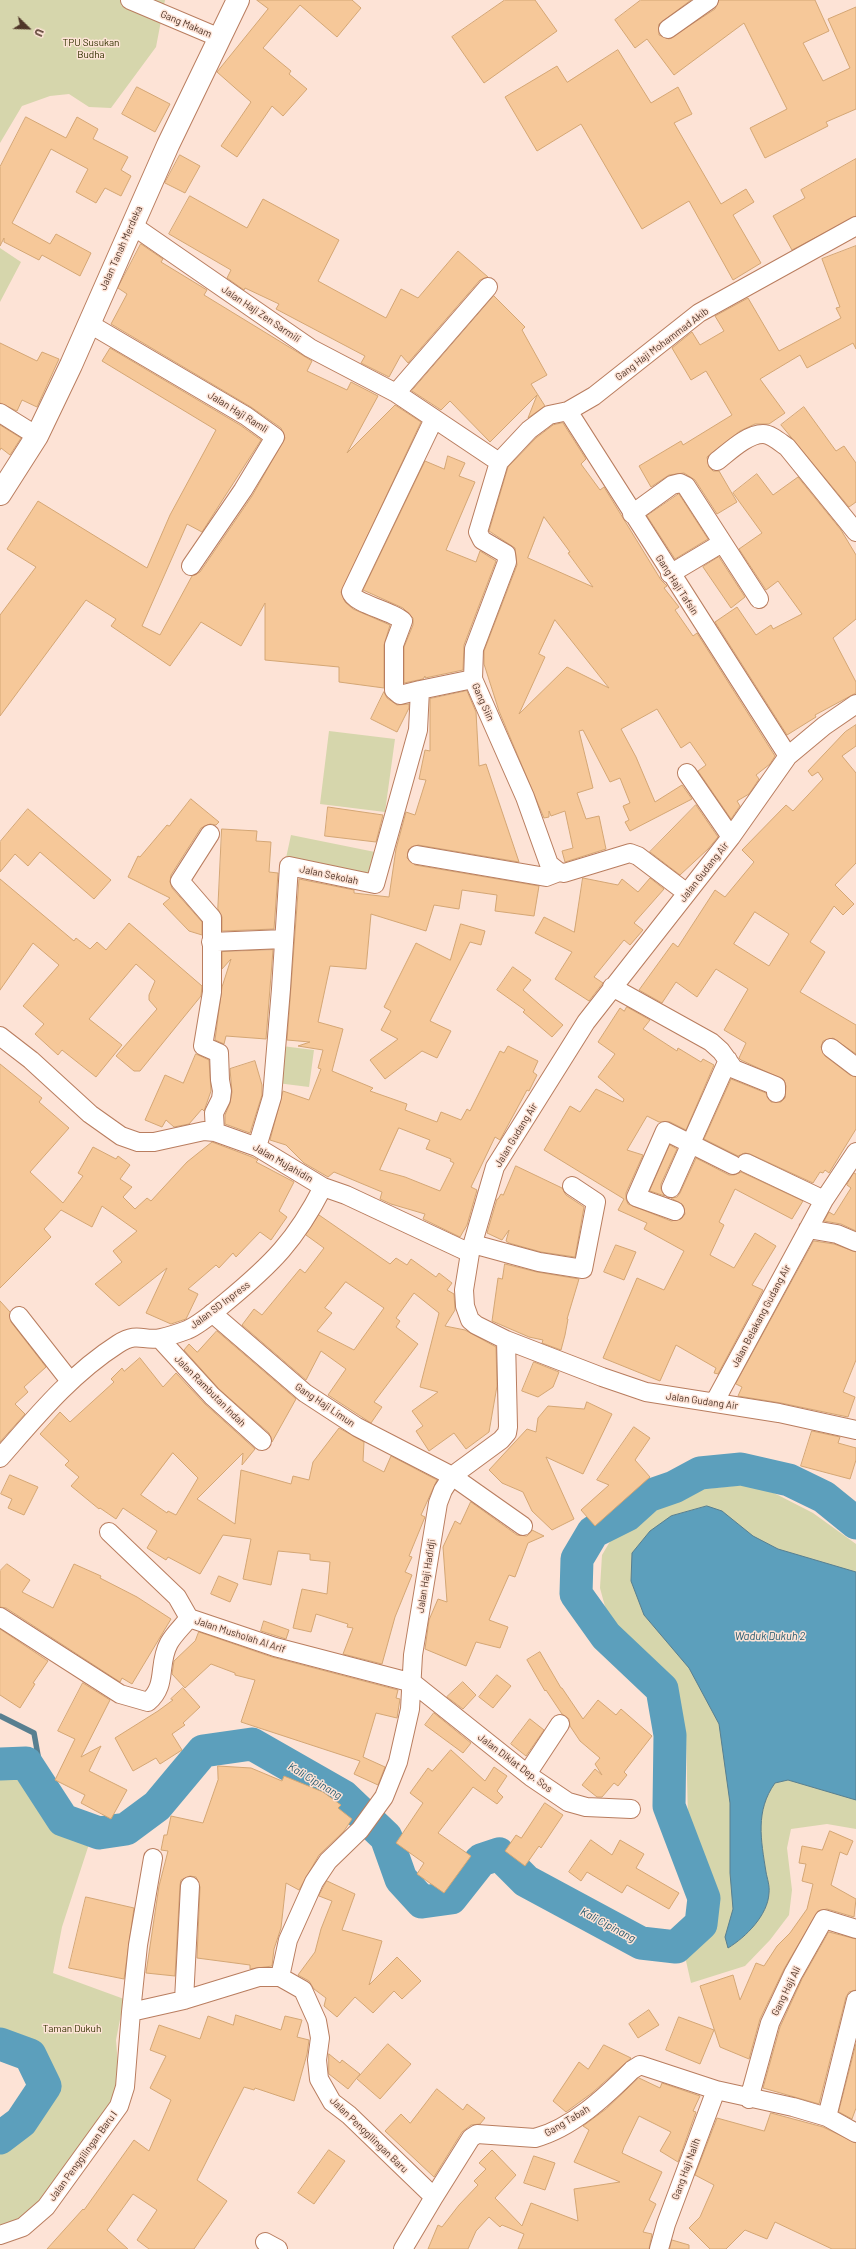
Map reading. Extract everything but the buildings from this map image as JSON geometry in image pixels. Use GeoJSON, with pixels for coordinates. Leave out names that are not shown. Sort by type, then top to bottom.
{"type":"FeatureCollection","features":[{"type":"Feature","properties":{"kind":"street","name":"Gang Makam"},"geometry":{"type":"LineString","coordinates":[[130,0],[220,38]]}},
{"type":"Feature","properties":{"kind":"street","name":"Jalan Tanah Merdeka"},"geometry":{"type":"LineString","coordinates":[[0,494],[37,436],[168,145],[238,0]]}},
{"type":"Feature","properties":{"kind":"street"},"geometry":{"type":"LineString","coordinates":[[668,29],[709,0]]}},
{"type":"Feature","properties":{"kind":"street","name":"Jalan Haji Zen Sarmili"},"geometry":{"type":"LineString","coordinates":[[132,225],[310,348],[396,393],[500,462]]}},
{"type":"Feature","properties":{"kind":"street","name":"Gang Haji Mohammad Akib"},"geometry":{"type":"LineString","coordinates":[[500,462],[529,430],[549,415],[568,411],[594,396],[699,314],[856,226]]}},
{"type":"Feature","properties":{"kind":"street"},"geometry":{"type":"LineString","coordinates":[[396,393],[488,287]]}},
{"type":"Feature","properties":{"kind":"street","name":"Jalan Haji Ramli"},"geometry":{"type":"LineString","coordinates":[[88,323],[233,408],[275,437],[243,490],[191,566]]}},
{"type":"Feature","properties":{"kind":"street","name":"Gang Haji Tafsin"},"geometry":{"type":"LineString","coordinates":[[568,411],[670,574],[788,756]]}},
{"type":"Feature","properties":{"kind":"street"},"geometry":{"type":"LineString","coordinates":[[0,413],[37,436]]}},
{"type":"Feature","properties":{"kind":"street"},"geometry":{"type":"LineString","coordinates":[[434,419],[351,592],[355,598],[392,614],[403,621],[394,645],[394,690],[400,695],[473,679]]}},
{"type":"Feature","properties":{"kind":"street"},"geometry":{"type":"LineString","coordinates":[[717,461],[748,438],[763,434],[775,439],[788,447],[856,532]]}},
{"type":"Feature","properties":{"kind":"street","name":"Gang Siin"},"geometry":{"type":"LineString","coordinates":[[500,462],[478,532],[482,540],[506,554],[507,562],[474,649],[473,679],[525,797],[548,864],[559,872]]}},
{"type":"Feature","properties":{"kind":"street"},"geometry":{"type":"LineString","coordinates":[[632,514],[672,485],[680,483],[686,486],[759,599]]}},
{"type":"Feature","properties":{"kind":"street"},"geometry":{"type":"LineString","coordinates":[[670,574],[722,543]]}},
{"type":"Feature","properties":{"kind":"street","name":"Jalan Sekolah"},"geometry":{"type":"LineString","coordinates":[[257,1147],[272,1097],[289,866],[375,884],[418,730],[420,690]]}},
{"type":"Feature","properties":{"kind":"street","name":"Jalan Gudang Air"},"geometry":{"type":"LineString","coordinates":[[856,704],[824,726],[788,756],[731,837],[586,1022],[495,1168],[471,1248],[464,1290],[465,1306],[470,1320],[506,1340],[602,1378],[646,1392],[779,1413],[856,1429]]}},
{"type":"Feature","properties":{"kind":"street"},"geometry":{"type":"LineString","coordinates":[[687,773],[731,837]]}},
{"type":"Feature","properties":{"kind":"street"},"geometry":{"type":"LineString","coordinates":[[210,834],[180,881],[212,918],[212,992],[203,1046],[219,1053],[222,1091],[221,1099],[214,1113],[215,1132]]}},
{"type":"Feature","properties":{"kind":"street"},"geometry":{"type":"LineString","coordinates":[[416,855],[546,877],[559,872],[564,873],[626,853],[633,854],[687,893]]}},
{"type":"Feature","properties":{"kind":"street"},"geometry":{"type":"LineString","coordinates":[[211,942],[284,939]]}},
{"type":"Feature","properties":{"kind":"street"},"geometry":{"type":"LineString","coordinates":[[612,987],[711,1042],[728,1060],[734,1069],[776,1086],[776,1093]]}},
{"type":"Feature","properties":{"kind":"street","name":"Jalan Mujahidin"},"geometry":{"type":"LineString","coordinates":[[0,1036],[32,1060],[90,1114],[121,1136],[138,1142],[154,1142],[204,1131],[215,1132],[257,1147],[324,1187],[346,1194],[471,1248],[539,1262],[583,1269],[596,1202],[572,1186]]}},
{"type":"Feature","properties":{"kind":"street"},"geometry":{"type":"LineString","coordinates":[[831,1048],[856,1067]]}},
{"type":"Feature","properties":{"kind":"street"},"geometry":{"type":"LineString","coordinates":[[671,1188],[728,1060]]}},
{"type":"Feature","properties":{"kind":"street"},"geometry":{"type":"LineString","coordinates":[[675,1211],[636,1197],[665,1132],[690,1145],[740,1164],[824,1200],[856,1152]]}},
{"type":"Feature","properties":{"kind":"street","name":"Jalan SD Inpress"},"geometry":{"type":"LineString","coordinates":[[1,1454],[70,1381],[118,1344],[134,1336],[160,1339],[189,1329],[212,1313],[260,1273],[283,1250],[307,1219],[324,1187]]}},
{"type":"Feature","properties":{"kind":"street","name":"Jalan Belakang Gudang Air"},"geometry":{"type":"LineString","coordinates":[[714,1403],[824,1200]]}},
{"type":"Feature","properties":{"kind":"street"},"geometry":{"type":"LineString","coordinates":[[808,1229],[837,1234],[856,1242]]}},
{"type":"Feature","properties":{"kind":"street","name":"Gang Haji Limun"},"geometry":{"type":"LineString","coordinates":[[212,1313],[305,1393],[356,1427],[452,1476],[523,1526]]}},
{"type":"Feature","properties":{"kind":"street"},"geometry":{"type":"LineString","coordinates":[[19,1316],[70,1381]]}},
{"type":"Feature","properties":{"kind":"street","name":"Jalan Rambutan Indah"},"geometry":{"type":"LineString","coordinates":[[160,1339],[212,1396],[262,1441]]}},
{"type":"Feature","properties":{"kind":"street","name":"Jalan Haji Hadidji"},"geometry":{"type":"LineString","coordinates":[[280,1977],[288,1940],[314,1882],[328,1861],[360,1830],[384,1798],[398,1762],[410,1709],[414,1654],[438,1503],[452,1476],[507,1434],[506,1340]]}},
{"type":"Feature","properties":{"kind":"street"},"geometry":{"type":"LineString","coordinates":[[109,1532],[177,1597],[189,1618]]}},
{"type":"Feature","properties":{"kind":"street","name":"Jalan Musholah Al Arif"},"geometry":{"type":"LineString","coordinates":[[0,1617],[120,1694],[148,1702],[156,1695],[162,1684],[161,1668],[169,1643],[189,1618],[276,1647],[413,1683]]}},
{"type":"Feature","properties":{"kind":"street","name":"Jalan Diklat Dep. Sos"},"geometry":{"type":"LineString","coordinates":[[413,1683],[526,1774],[568,1802],[586,1807],[631,1809]]}},
{"type":"Feature","properties":{"kind":"street"},"geometry":{"type":"LineString","coordinates":[[526,1774],[560,1724]]}},
{"type":"Feature","properties":{"kind":"street","name":"Jalan Penggilingan Baru I"},"geometry":{"type":"LineString","coordinates":[[0,2235],[23,2227],[46,2207],[119,2106],[125,2087],[138,1945],[152,1858]]}},
{"type":"Feature","properties":{"kind":"street"},"geometry":{"type":"LineString","coordinates":[[184,2000],[190,1886]]}},
{"type":"Feature","properties":{"kind":"street","name":"Gang Haji Ali"},"geometry":{"type":"LineString","coordinates":[[749,2099],[770,2023],[793,1974],[824,1919],[856,1928]]}},
{"type":"Feature","properties":{"kind":"street"},"geometry":{"type":"LineString","coordinates":[[131,2012],[184,2000],[259,1977],[280,1977]]}},
{"type":"Feature","properties":{"kind":"street","name":"Jalan Penggilingan Baru"},"geometry":{"type":"LineString","coordinates":[[280,1977],[303,1990],[317,2021],[320,2038],[317,2060],[319,2079],[332,2102],[349,2115],[434,2197]]}},
{"type":"Feature","properties":{"kind":"street"},"geometry":{"type":"LineString","coordinates":[[828,2117],[856,2000]]}},
{"type":"Feature","properties":{"kind":"street","name":"Gang Tabah"},"geometry":{"type":"LineString","coordinates":[[434,2197],[470,2138],[477,2134],[535,2138],[544,2136],[583,2113],[640,2065],[716,2090]]}},
{"type":"Feature","properties":{"kind":"street"},"geometry":{"type":"LineString","coordinates":[[716,2090],[749,2099],[793,2107],[828,2117],[856,2134]]}},
{"type":"Feature","properties":{"kind":"street","name":"Gang Haji Nalih"},"geometry":{"type":"LineString","coordinates":[[659,2249],[716,2090]]}},
{"type":"Feature","properties":{"kind":"street"},"geometry":{"type":"LineString","coordinates":[[402,2249],[434,2197]]}},
{"type":"Feature","properties":{"kind":"green space","name":"TPU Susukan Budha"},"geometry":{"type":"Polygon","coordinates":[[[0,0],[165,0],[156,47],[111,108],[89,107],[69,94],[50,96],[22,106],[0,143],[0,0]]]}},
{"type":"Feature","properties":{"kind":"green space"},"geometry":{"type":"Polygon","coordinates":[[[0,248],[21,262],[0,302],[0,248]]]}},
{"type":"Feature","properties":{"kind":"green space"},"geometry":{"type":"Polygon","coordinates":[[[329,731],[395,739],[385,812],[320,804],[329,731]]]}},
{"type":"Feature","properties":{"kind":"green space"},"geometry":{"type":"Polygon","coordinates":[[[291,835],[375,852],[371,875],[286,858],[291,835]]]}},
{"type":"Feature","properties":{"kind":"green space"},"geometry":{"type":"Polygon","coordinates":[[[282,1046],[314,1050],[309,1087],[277,1083],[282,1046]]]}},
{"type":"Feature","properties":{"kind":"green space","name":"Waduk Dukuh 2"},"geometry":{"type":"Polygon","coordinates":[[[743,1485],[774,1493],[813,1513],[856,1544],[856,1829],[827,1824],[791,1829],[787,1848],[792,1890],[789,1915],[770,1940],[745,1966],[691,1983],[684,1952],[707,1935],[714,1924],[719,1909],[688,1820],[686,1735],[676,1696],[661,1671],[624,1635],[607,1614],[600,1588],[602,1555],[615,1533],[642,1511],[695,1490],[743,1485]]]}},
{"type":"Feature","properties":{"kind":"green space","name":"Taman Dukuh"},"geometry":{"type":"Polygon","coordinates":[[[3,1765],[24,1765],[48,1810],[66,1826],[91,1838],[62,1927],[53,1973],[124,1999],[116,2040],[120,2091],[43,2205],[0,2230],[0,2147],[16,2137],[34,2118],[39,2110],[47,2086],[41,2067],[37,2060],[25,2048],[0,2035],[0,1769],[3,1765]]]}},
{"type":"Feature","properties":{"kind":"water","name":"Waduk Dukuh 2"},"geometry":{"type":"Polygon","coordinates":[[[707,1506],[722,1511],[753,1536],[778,1549],[856,1572],[856,1800],[788,1780],[775,1783],[764,1804],[761,1826],[762,1849],[769,1888],[768,1901],[755,1925],[742,1938],[728,1948],[725,1937],[733,1909],[730,1873],[730,1803],[719,1724],[689,1668],[644,1615],[631,1581],[632,1553],[650,1531],[671,1516],[707,1506]]]}},
{"type":"Feature","properties":{"kind":"waterway","name":"Kali Cipinang"},"geometry":{"type":"LineString","coordinates":[[0,1764],[26,1763],[63,1820],[99,1833],[126,1829],[157,1806],[203,1751],[252,1744],[343,1796],[386,1837],[401,1879],[422,1902],[451,1898],[481,1860],[499,1854],[526,1881],[641,1943],[676,1947],[701,1924],[704,1898],[669,1806],[670,1735],[662,1689],[606,1636],[576,1594],[577,1559],[593,1532],[627,1515],[648,1496],[674,1487],[700,1473],[741,1469],[789,1480],[824,1497],[856,1523]]}},
{"type":"Feature","properties":{"kind":"waterway"},"geometry":{"type":"LineString","coordinates":[[0,1716],[34,1733],[42,1789]]}},
{"type":"Feature","properties":{"kind":"waterway","name":"Kali Cipinang"},"geometry":{"type":"LineString","coordinates":[[0,2044],[30,2055],[45,2086],[21,2122],[0,2138]]}}]}
